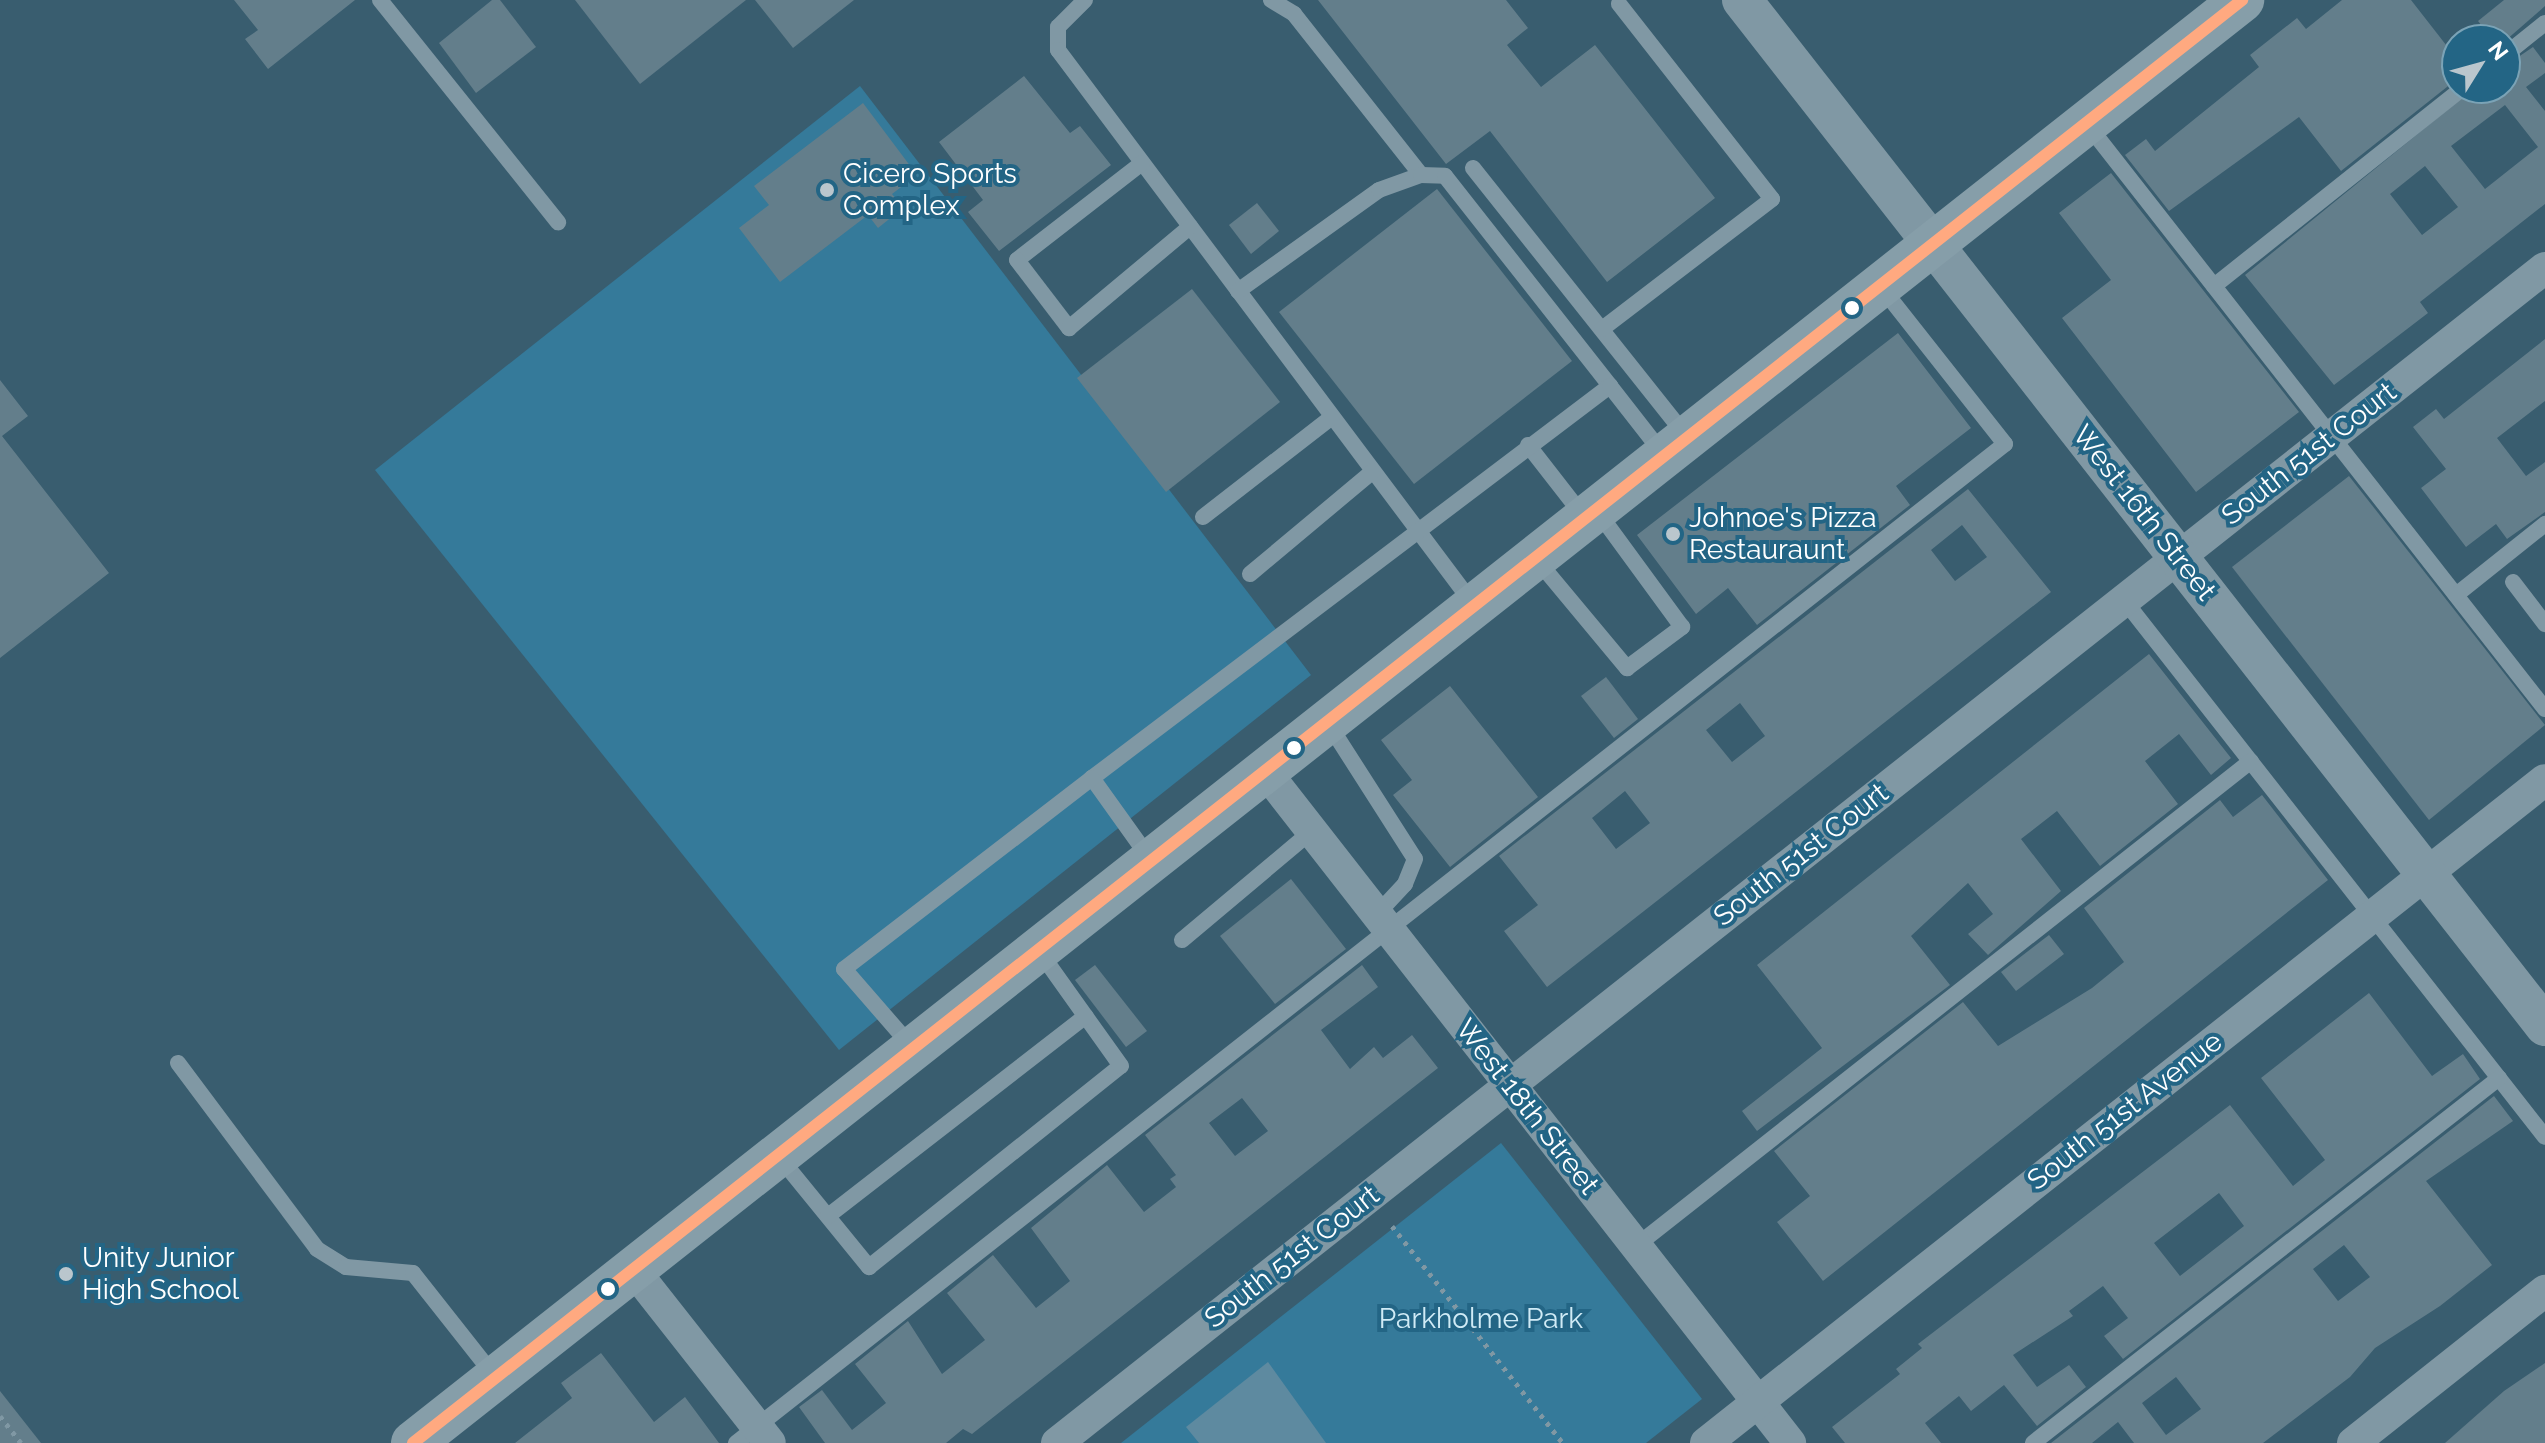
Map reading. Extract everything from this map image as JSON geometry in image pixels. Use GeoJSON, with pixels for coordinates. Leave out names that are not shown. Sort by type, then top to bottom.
{"type":"FeatureCollection","features":[{"type":"Feature","properties":{"kind":"main road"},"geometry":{"type":"LineString","coordinates":[[413,1443],[1265,771],[1339,737],[1474,606],[2242,0]]}},
{"type":"Feature","properties":{"kind":"street","name":"West 16th Street"},"geometry":{"type":"LineString","coordinates":[[1742,0],[2545,1026]]}},
{"type":"Feature","properties":{"kind":"street","name":"South 51st Court"},"geometry":{"type":"LineString","coordinates":[[1057,1443],[2545,268]]}},
{"type":"Feature","properties":{"kind":"street","name":"West 18th Street"},"geometry":{"type":"LineString","coordinates":[[1265,771],[1790,1443]]}},
{"type":"Feature","properties":{"kind":"street","name":"South 51st Avenue"},"geometry":{"type":"LineString","coordinates":[[1706,1443],[2545,780]]}},
{"type":"Feature","properties":{"kind":"street"},"geometry":{"type":"LineString","coordinates":[[633,1269],[754,1437]]}},
{"type":"Feature","properties":{"kind":"street"},"geometry":{"type":"LineString","coordinates":[[2353,1443],[2545,1291]]}},
{"type":"Feature","properties":{"kind":"lane"},"geometry":{"type":"LineString","coordinates":[[380,0],[558,222]]}},
{"type":"Feature","properties":{"kind":"lane"},"geometry":{"type":"LineString","coordinates":[[1085,0],[1058,27],[1058,50],[1474,606]]}},
{"type":"Feature","properties":{"kind":"lane"},"geometry":{"type":"LineString","coordinates":[[1271,0],[1294,14],[1421,175]]}},
{"type":"Feature","properties":{"kind":"lane"},"geometry":{"type":"LineString","coordinates":[[1602,329],[1772,199],[1619,4]]}},
{"type":"Feature","properties":{"kind":"lane"},"geometry":{"type":"LineString","coordinates":[[2521,42],[2545,23]]}},
{"type":"Feature","properties":{"kind":"lane"},"geometry":{"type":"LineString","coordinates":[[2214,286],[2443,104]]}},
{"type":"Feature","properties":{"kind":"lane"},"geometry":{"type":"LineString","coordinates":[[2086,123],[2545,709]]}},
{"type":"Feature","properties":{"kind":"lane"},"geometry":{"type":"LineString","coordinates":[[1142,163],[1017,260],[1069,328],[1190,227]]}},
{"type":"Feature","properties":{"kind":"lane"},"geometry":{"type":"LineString","coordinates":[[1473,168],[1602,329],[1676,446]]}},
{"type":"Feature","properties":{"kind":"lane"},"geometry":{"type":"LineString","coordinates":[[1238,291],[1325,222],[1421,175],[1445,176],[1610,386],[1676,446]]}},
{"type":"Feature","properties":{"kind":"lane"},"geometry":{"type":"LineString","coordinates":[[754,1437],[1382,921],[2005,444],[1880,286]]}},
{"type":"Feature","properties":{"kind":"lane"},"geometry":{"type":"LineString","coordinates":[[913,1048],[844,969],[1415,527],[1610,386]]}},
{"type":"Feature","properties":{"kind":"lane"},"geometry":{"type":"LineString","coordinates":[[1203,517],[1332,417]]}},
{"type":"Feature","properties":{"kind":"lane"},"geometry":{"type":"LineString","coordinates":[[1528,445],[1590,514],[1682,627],[1627,668],[1535,558]]}},
{"type":"Feature","properties":{"kind":"lane"},"geometry":{"type":"LineString","coordinates":[[1250,574],[1373,471]]}},
{"type":"Feature","properties":{"kind":"lane"},"geometry":{"type":"LineString","coordinates":[[2456,595],[2545,524]]}},
{"type":"Feature","properties":{"kind":"lane"},"geometry":{"type":"LineString","coordinates":[[2513,582],[2545,624]]}},
{"type":"Feature","properties":{"kind":"lane"},"geometry":{"type":"LineString","coordinates":[[2124,600],[2545,1137]]}},
{"type":"Feature","properties":{"kind":"lane"},"geometry":{"type":"LineString","coordinates":[[1339,737],[1415,859],[1382,921]]}},
{"type":"Feature","properties":{"kind":"lane"},"geometry":{"type":"LineString","coordinates":[[1636,1246],[2251,761]]}},
{"type":"Feature","properties":{"kind":"lane"},"geometry":{"type":"LineString","coordinates":[[1092,778],[1151,861]]}},
{"type":"Feature","properties":{"kind":"lane"},"geometry":{"type":"LineString","coordinates":[[1182,940],[1312,831]]}},
{"type":"Feature","properties":{"kind":"lane"},"geometry":{"type":"LineString","coordinates":[[778,1155],[869,1267],[1121,1066],[1038,950]]}},
{"type":"Feature","properties":{"kind":"lane"},"geometry":{"type":"LineString","coordinates":[[828,1216],[1086,1016]]}},
{"type":"Feature","properties":{"kind":"lane"},"geometry":{"type":"LineString","coordinates":[[178,1063],[317,1249],[346,1267],[413,1273],[496,1377]]}},
{"type":"Feature","properties":{"kind":"lane"},"geometry":{"type":"LineString","coordinates":[[2033,1443],[2499,1078]]}},
{"type":"Feature","properties":{"kind":"path"},"geometry":{"type":"LineString","coordinates":[[1392,1226],[1563,1443]]}},
{"type":"Feature","properties":{"kind":"path"},"geometry":{"type":"LineString","coordinates":[[0,1416],[21,1443]]}},
{"type":"Feature","properties":{"kind":"green space","name":"Cicero Sports Complex"},"geometry":{"type":"Polygon","coordinates":[[[860,86],[1311,675],[839,1050],[375,470],[860,86]]]}},
{"type":"Feature","properties":{"kind":"green space","name":"Parkholme Park"},"geometry":{"type":"Polygon","coordinates":[[[1501,1143],[1702,1399],[1646,1443],[1121,1443],[1501,1143]]]}},
{"type":"Feature","properties":{"kind":"shaded area"},"geometry":{"type":"Polygon","coordinates":[[[1268,1362],[1326,1443],[1199,1443],[1186,1427],[1268,1362]]]}},
{"type":"Feature","properties":{"kind":"building"},"geometry":{"type":"Polygon","coordinates":[[[234,0],[355,0],[268,69],[245,39],[258,30],[234,0]]]}},
{"type":"Feature","properties":{"kind":"building"},"geometry":{"type":"Polygon","coordinates":[[[492,0],[500,0],[536,47],[476,93],[439,43],[492,0]]]}},
{"type":"Feature","properties":{"kind":"building"},"geometry":{"type":"Polygon","coordinates":[[[575,0],[746,0],[640,84],[575,0]]]}},
{"type":"Feature","properties":{"kind":"building"},"geometry":{"type":"Polygon","coordinates":[[[755,0],[854,0],[793,48],[755,0]]]}},
{"type":"Feature","properties":{"kind":"building"},"geometry":{"type":"Polygon","coordinates":[[[1318,0],[1506,0],[1528,28],[1507,45],[1541,87],[1595,45],[1715,198],[1607,282],[1490,131],[1446,164],[1318,0]]]}},
{"type":"Feature","properties":{"kind":"building"},"geometry":{"type":"Polygon","coordinates":[[[2342,0],[2411,0],[2441,38],[2441,92],[2341,171],[2299,117],[2169,211],[2125,155],[2146,139],[2155,151],[2259,67],[2250,55],[2297,18],[2306,29],[2342,0]]]}},
{"type":"Feature","properties":{"kind":"building"},"geometry":{"type":"Polygon","coordinates":[[[2504,0],[2545,0],[2545,6],[2521,27],[2521,24],[2480,24],[2478,21],[2504,0]]]}},
{"type":"Feature","properties":{"kind":"building"},"geometry":{"type":"Polygon","coordinates":[[[2533,47],[2545,63],[2545,73],[2526,87],[2545,111],[2545,204],[2420,302],[2428,313],[2334,385],[2245,275],[2454,104],[2521,104],[2521,55],[2533,47]],[[2505,105],[2451,146],[2485,189],[2538,147],[2505,105]],[[2425,166],[2390,194],[2422,235],[2458,207],[2425,166]]]}},
{"type":"Feature","properties":{"kind":"building"},"geometry":{"type":"Polygon","coordinates":[[[1024,76],[1070,133],[1080,126],[1111,165],[999,251],[968,212],[983,200],[939,142],[1024,76]]]}},
{"type":"Feature","properties":{"kind":"building","name":"Cicero Sports Complex"},"geometry":{"type":"Polygon","coordinates":[[[863,103],[917,175],[892,194],[903,208],[878,228],[868,215],[780,282],[739,228],[769,205],[754,186],[863,103]]]}},
{"type":"Feature","properties":{"kind":"building"},"geometry":{"type":"Polygon","coordinates":[[[2111,173],[2299,412],[2196,492],[2062,318],[2111,280],[2059,213],[2111,173]]]}},
{"type":"Feature","properties":{"kind":"building"},"geometry":{"type":"Polygon","coordinates":[[[1437,189],[1572,361],[1414,484],[1279,312],[1437,189]]]}},
{"type":"Feature","properties":{"kind":"building"},"geometry":{"type":"Polygon","coordinates":[[[1257,203],[1279,231],[1251,254],[1229,225],[1257,203]]]}},
{"type":"Feature","properties":{"kind":"building"},"geometry":{"type":"Polygon","coordinates":[[[1192,289],[1280,402],[1166,492],[1077,378],[1192,289]]]}},
{"type":"Feature","properties":{"kind":"building"},"geometry":{"type":"Polygon","coordinates":[[[1898,333],[1971,428],[1896,486],[1910,505],[1757,625],[1728,588],[1696,614],[1637,535],[1898,333]]]}},
{"type":"Feature","properties":{"kind":"building"},"geometry":{"type":"Polygon","coordinates":[[[2545,339],[2545,401],[2497,438],[2526,476],[2545,462],[2545,512],[2507,539],[2496,524],[2466,547],[2421,488],[2446,469],[2413,427],[2436,409],[2444,419],[2545,339]]]}},
{"type":"Feature","properties":{"kind":"building"},"geometry":{"type":"Polygon","coordinates":[[[0,380],[28,416],[2,436],[109,573],[0,658],[0,380]]]}},
{"type":"Feature","properties":{"kind":"building"},"geometry":{"type":"Polygon","coordinates":[[[2349,476],[2545,725],[2429,820],[2232,567],[2349,476]]]}},
{"type":"Feature","properties":{"kind":"building"},"geometry":{"type":"Polygon","coordinates":[[[1968,489],[2051,592],[1547,987],[1504,931],[1538,905],[1499,856],[1968,489]],[[1962,525],[1931,550],[1955,581],[1987,557],[1962,525]],[[1740,703],[1706,730],[1732,762],[1765,736],[1740,703]],[[1625,791],[1592,818],[1616,849],[1650,823],[1625,791]]]}},
{"type":"Feature","properties":{"kind":"building"},"geometry":{"type":"Polygon","coordinates":[[[2149,654],[2231,758],[2211,775],[2179,734],[2145,761],[2178,804],[2100,866],[2057,811],[2021,839],[2061,891],[1988,955],[1968,934],[1993,914],[1968,883],[1911,936],[1950,985],[1757,1131],[1742,1111],[1822,1048],[1757,965],[2149,654]]]}},
{"type":"Feature","properties":{"kind":"building"},"geometry":{"type":"Polygon","coordinates":[[[1606,677],[1638,719],[1614,738],[1581,696],[1606,677]]]}},
{"type":"Feature","properties":{"kind":"building"},"geometry":{"type":"Polygon","coordinates":[[[1450,686],[1538,797],[1450,867],[1393,795],[1412,780],[1381,740],[1450,686]]]}},
{"type":"Feature","properties":{"kind":"building"},"geometry":{"type":"Polygon","coordinates":[[[2262,795],[2328,880],[1823,1281],[1777,1222],[1810,1196],[1774,1151],[1963,1002],[1998,1046],[2092,988],[2124,962],[2084,908],[2220,800],[2233,817],[2262,795]]]}},
{"type":"Feature","properties":{"kind":"building"},"geometry":{"type":"Polygon","coordinates":[[[1291,879],[1346,949],[1275,1004],[1220,936],[1291,879]]]}},
{"type":"Feature","properties":{"kind":"building"},"geometry":{"type":"Polygon","coordinates":[[[2049,935],[2064,954],[2016,991],[2001,972],[2049,935]]]}},
{"type":"Feature","properties":{"kind":"building"},"geometry":{"type":"Polygon","coordinates":[[[1095,965],[1147,1031],[1126,1047],[1075,980],[1095,965]]]}},
{"type":"Feature","properties":{"kind":"building"},"geometry":{"type":"Polygon","coordinates":[[[1362,965],[1378,987],[1321,1030],[1350,1069],[1374,1047],[1383,1058],[1412,1035],[1438,1068],[972,1434],[963,1429],[946,1443],[825,1443],[799,1407],[822,1390],[852,1430],[886,1403],[855,1364],[908,1321],[942,1374],[985,1340],[947,1293],[993,1255],[1036,1308],[1070,1281],[1031,1228],[1107,1165],[1144,1212],[1176,1187],[1170,1179],[1176,1175],[1145,1135],[1362,965]],[[1242,1098],[1209,1123],[1235,1156],[1268,1131],[1242,1098]]]}},
{"type":"Feature","properties":{"kind":"building"},"geometry":{"type":"Polygon","coordinates":[[[2369,993],[2432,1076],[2463,1054],[2480,1079],[2123,1359],[2104,1336],[2128,1318],[2103,1286],[2069,1311],[2073,1316],[2013,1355],[2037,1387],[2069,1365],[2086,1387],[2037,1426],[2004,1385],[1971,1411],[1959,1396],[1925,1423],[1941,1443],[1845,1443],[1832,1427],[1900,1374],[1896,1369],[1922,1348],[1918,1344],[2230,1105],[2293,1186],[2325,1160],[2261,1078],[2369,993]],[[2219,1193],[2154,1243],[2180,1276],[2244,1226],[2219,1193]]]}},
{"type":"Feature","properties":{"kind":"building"},"geometry":{"type":"Polygon","coordinates":[[[2494,1096],[2513,1121],[2426,1181],[2492,1265],[2440,1306],[2375,1348],[2350,1377],[2263,1443],[2134,1443],[2118,1422],[2092,1443],[2051,1443],[2494,1096]],[[2344,1245],[2313,1269],[2338,1301],[2370,1277],[2344,1245]],[[2176,1377],[2142,1403],[2166,1435],[2201,1409],[2176,1377]]]}},
{"type":"Feature","properties":{"kind":"building"},"geometry":{"type":"Polygon","coordinates":[[[601,1353],[654,1422],[685,1397],[719,1443],[515,1443],[572,1398],[561,1383],[601,1353]]]}},
{"type":"Feature","properties":{"kind":"building"},"geometry":{"type":"Polygon","coordinates":[[[2545,1363],[2545,1443],[2445,1443],[2504,1391],[2545,1363]]]}},
{"type":"Feature","properties":{"kind":"building"},"geometry":{"type":"Polygon","coordinates":[[[0,1391],[41,1443],[0,1443],[0,1391]]]}},
{"type":"Feature","properties":{"kind":"transit line"},"geometry":{"type":"LineString","coordinates":[[413,1443],[2242,0]]}},
{"type":"Feature","properties":{"kind":"place","name":"Cicero Sports Complex"},"geometry":{"type":"Point","coordinates":[827,190]}},
{"type":"Feature","properties":{"kind":"place","name":"Johnoe's Pizza Restauraunt"},"geometry":{"type":"Point","coordinates":[1673,534]}},
{"type":"Feature","properties":{"kind":"place","name":"Unity Junior High School"},"geometry":{"type":"Point","coordinates":[66,1274]}}]}
